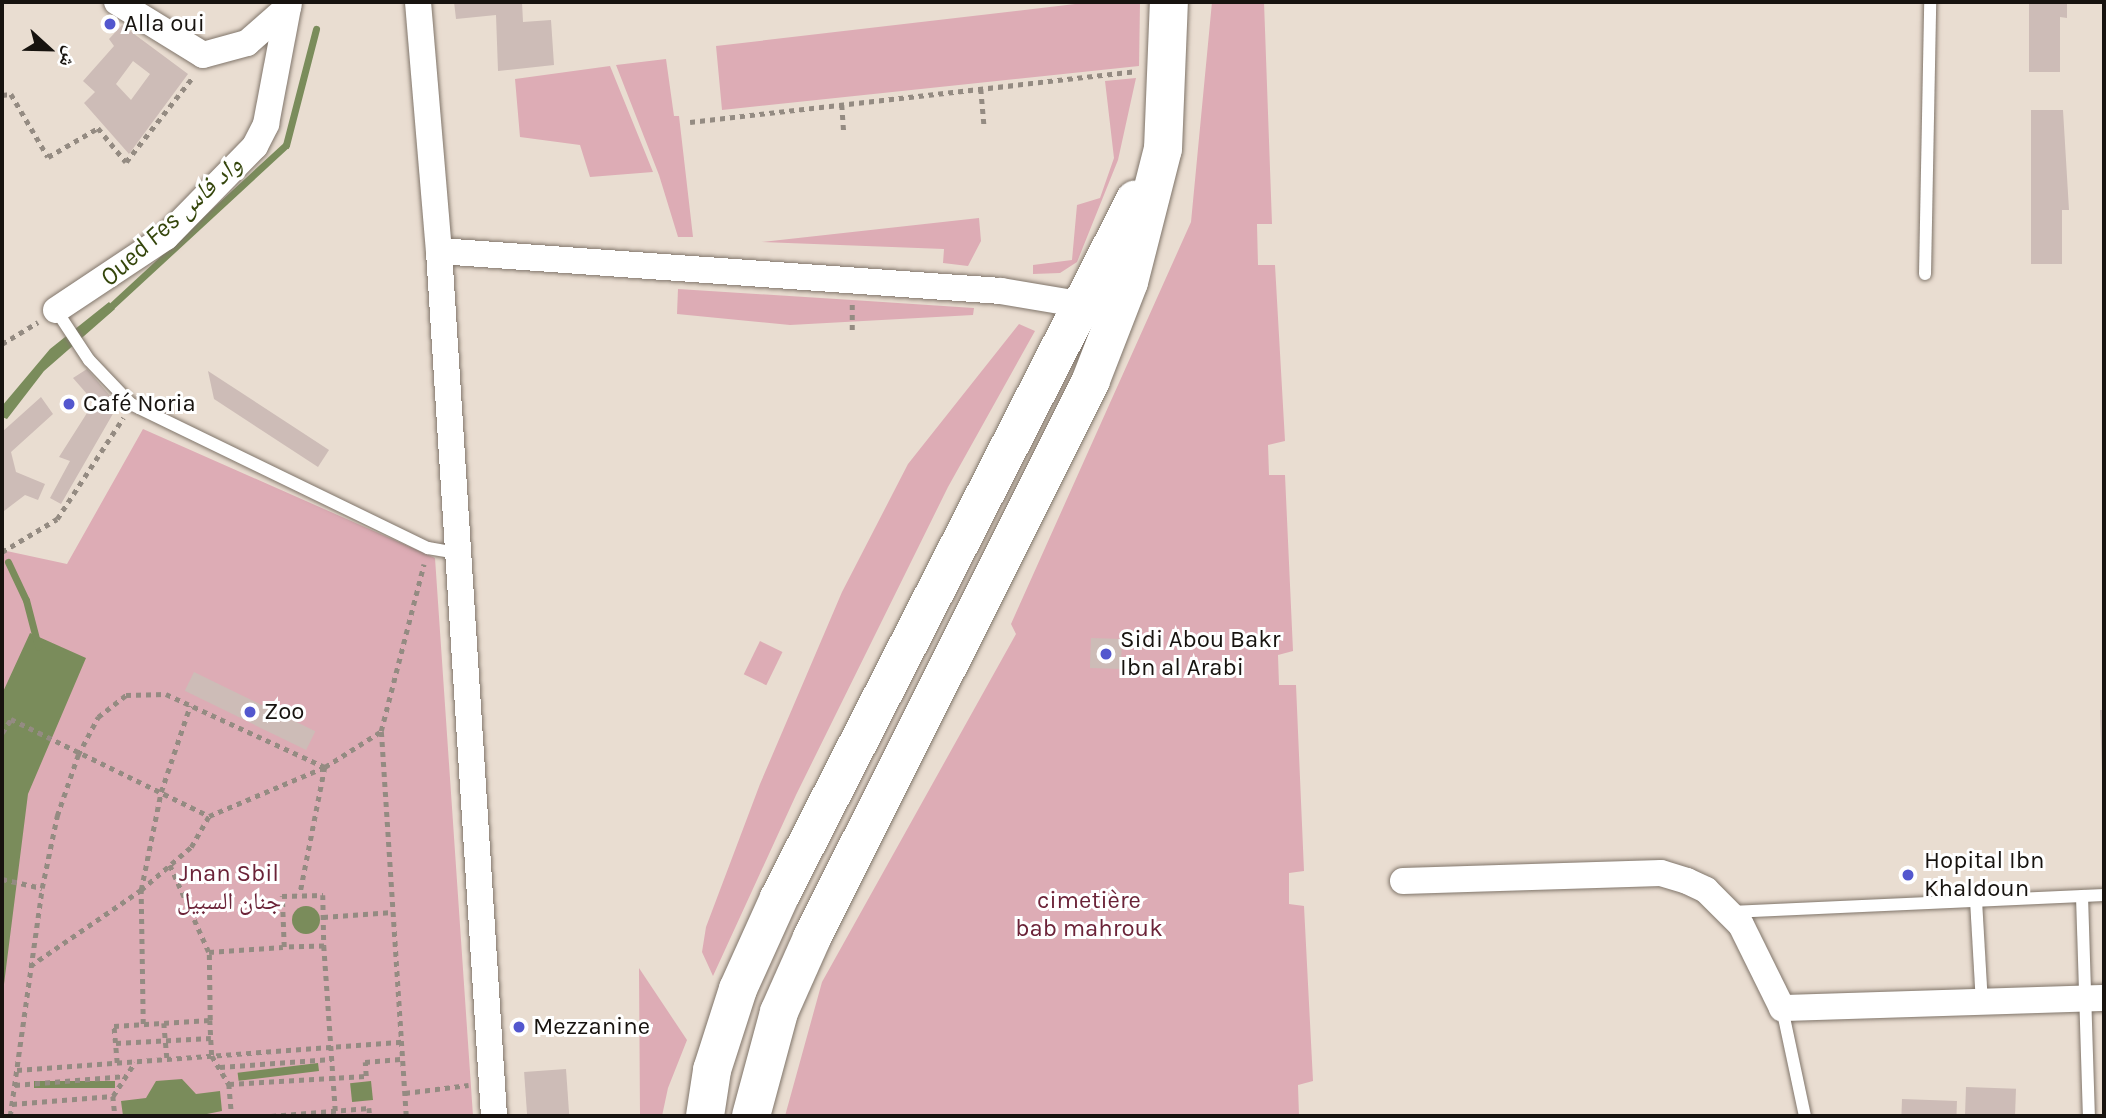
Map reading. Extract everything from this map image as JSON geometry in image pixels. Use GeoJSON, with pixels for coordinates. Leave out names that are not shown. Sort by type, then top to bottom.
{"type":"FeatureCollection","features":[{"type":"Feature","properties":{"kind":"main road"},"geometry":{"type":"LineString","coordinates":[[751,1116],[779,1012],[812,937],[1091,380],[1129,282],[1163,149],[1169,2]]}},
{"type":"Feature","properties":{"kind":"main road"},"geometry":{"type":"LineString","coordinates":[[705,1116],[712,1070],[738,989],[774,909],[1079,304],[1163,149]]}},
{"type":"Feature","properties":{"kind":"street"},"geometry":{"type":"LineString","coordinates":[[117,2],[203,55],[247,43],[288,5]]}},
{"type":"Feature","properties":{"kind":"street"},"geometry":{"type":"LineString","coordinates":[[418,2],[439,251],[455,553],[494,1116]]}},
{"type":"Feature","properties":{"kind":"street"},"geometry":{"type":"LineString","coordinates":[[63,319],[166,237],[255,146],[266,124],[288,5]]}},
{"type":"Feature","properties":{"kind":"street"},"geometry":{"type":"LineString","coordinates":[[439,251],[1001,291],[1079,304]]}},
{"type":"Feature","properties":{"kind":"street"},"geometry":{"type":"LineString","coordinates":[[1403,881],[1661,873],[1698,885],[1741,925],[1782,1008],[2095,998]]}},
{"type":"Feature","properties":{"kind":"lane"},"geometry":{"type":"LineString","coordinates":[[1926,274],[1930,2]]}},
{"type":"Feature","properties":{"kind":"lane"},"geometry":{"type":"LineString","coordinates":[[63,319],[89,360],[131,404],[428,548],[455,553]]}},
{"type":"Feature","properties":{"kind":"lane"},"geometry":{"type":"LineString","coordinates":[[2082,895],[2095,998],[2090,1116]]}},
{"type":"Feature","properties":{"kind":"lane"},"geometry":{"type":"LineString","coordinates":[[1729,912],[2104,895]]}},
{"type":"Feature","properties":{"kind":"lane"},"geometry":{"type":"LineString","coordinates":[[1976,900],[1982,1003]]}},
{"type":"Feature","properties":{"kind":"lane"},"geometry":{"type":"LineString","coordinates":[[1782,1008],[1805,1116]]}},
{"type":"Feature","properties":{"kind":"path"},"geometry":{"type":"LineString","coordinates":[[2,94],[10,94],[48,157],[99,128],[125,162],[191,80],[203,55]]}},
{"type":"Feature","properties":{"kind":"path"},"geometry":{"type":"LineString","coordinates":[[690,122],[1145,70]]}},
{"type":"Feature","properties":{"kind":"path"},"geometry":{"type":"LineString","coordinates":[[981,89],[984,125]]}},
{"type":"Feature","properties":{"kind":"path"},"geometry":{"type":"LineString","coordinates":[[842,105],[844,132]]}},
{"type":"Feature","properties":{"kind":"path"},"geometry":{"type":"LineString","coordinates":[[852,300],[852,330]]}},
{"type":"Feature","properties":{"kind":"path"},"geometry":{"type":"LineString","coordinates":[[2,344],[63,319]]}},
{"type":"Feature","properties":{"kind":"path"},"geometry":{"type":"LineString","coordinates":[[2,552],[57,519],[131,404]]}},
{"type":"Feature","properties":{"kind":"path"},"geometry":{"type":"LineString","coordinates":[[406,1116],[381,731],[428,548]]}},
{"type":"Feature","properties":{"kind":"path"},"geometry":{"type":"LineString","coordinates":[[10,1116],[30,966],[57,816],[78,755],[98,717],[126,695],[166,694],[325,767]]}},
{"type":"Feature","properties":{"kind":"path"},"geometry":{"type":"LineString","coordinates":[[143,1024],[141,890],[161,792],[190,706]]}},
{"type":"Feature","properties":{"kind":"path"},"geometry":{"type":"LineString","coordinates":[[2,733],[11,719],[78,755],[209,816]]}},
{"type":"Feature","properties":{"kind":"path"},"geometry":{"type":"LineString","coordinates":[[30,966],[141,890],[191,847],[209,816],[325,767],[381,731]]}},
{"type":"Feature","properties":{"kind":"path"},"geometry":{"type":"LineString","coordinates":[[300,895],[325,767]]}},
{"type":"Feature","properties":{"kind":"path"},"geometry":{"type":"LineString","coordinates":[[170,865],[209,952],[212,1056],[229,1084],[232,1116]]}},
{"type":"Feature","properties":{"kind":"path"},"geometry":{"type":"LineString","coordinates":[[2,879],[43,888]]}},
{"type":"Feature","properties":{"kind":"path"},"geometry":{"type":"LineString","coordinates":[[284,947],[282,896],[323,895],[336,1113]]}},
{"type":"Feature","properties":{"kind":"path"},"geometry":{"type":"LineString","coordinates":[[323,917],[393,912]]}},
{"type":"Feature","properties":{"kind":"path"},"geometry":{"type":"LineString","coordinates":[[209,952],[324,946]]}},
{"type":"Feature","properties":{"kind":"path"},"geometry":{"type":"LineString","coordinates":[[117,1063],[114,1026],[210,1020]]}},
{"type":"Feature","properties":{"kind":"path"},"geometry":{"type":"LineString","coordinates":[[164,1023],[167,1060]]}},
{"type":"Feature","properties":{"kind":"path"},"geometry":{"type":"LineString","coordinates":[[116,1043],[211,1038]]}},
{"type":"Feature","properties":{"kind":"path"},"geometry":{"type":"LineString","coordinates":[[16,1070],[402,1042]]}},
{"type":"Feature","properties":{"kind":"path"},"geometry":{"type":"LineString","coordinates":[[220,1067],[332,1059]]}},
{"type":"Feature","properties":{"kind":"path"},"geometry":{"type":"LineString","coordinates":[[229,1084],[366,1076],[365,1062],[403,1059]]}},
{"type":"Feature","properties":{"kind":"path"},"geometry":{"type":"LineString","coordinates":[[115,1116],[113,1097],[135,1061]]}},
{"type":"Feature","properties":{"kind":"path"},"geometry":{"type":"LineString","coordinates":[[15,1084],[127,1076]]}},
{"type":"Feature","properties":{"kind":"path"},"geometry":{"type":"LineString","coordinates":[[405,1093],[491,1084]]}},
{"type":"Feature","properties":{"kind":"path"},"geometry":{"type":"LineString","coordinates":[[12,1104],[113,1097]]}},
{"type":"Feature","properties":{"kind":"path"},"geometry":{"type":"LineString","coordinates":[[271,1116],[336,1113],[369,1108],[370,1116]]}},
{"type":"Feature","properties":{"kind":"green space"},"geometry":{"type":"Polygon","coordinates":[[[1092,2],[1140,2],[1139,66],[722,110],[716,46],[1092,2]]]}},
{"type":"Feature","properties":{"kind":"green space","name":"cimetière bab mahrouk"},"geometry":{"type":"Polygon","coordinates":[[[1212,2],[1264,2],[1272,224],[1257,224],[1258,265],[1275,265],[1285,441],[1268,445],[1269,475],[1285,475],[1293,651],[1278,655],[1279,685],[1296,685],[1304,871],[1289,873],[1289,904],[1304,906],[1313,1081],[1298,1085],[1299,1116],[785,1116],[822,982],[1016,634],[1011,624],[1191,222],[1212,2]]]}},
{"type":"Feature","properties":{"kind":"green space"},"geometry":{"type":"Polygon","coordinates":[[[666,59],[674,116],[679,116],[693,237],[678,237],[659,175],[616,65],[666,59]]]}},
{"type":"Feature","properties":{"kind":"green space"},"geometry":{"type":"Polygon","coordinates":[[[610,66],[653,172],[590,177],[580,145],[520,137],[515,79],[610,66]]]}},
{"type":"Feature","properties":{"kind":"green space"},"geometry":{"type":"Polygon","coordinates":[[[1136,78],[1118,160],[1077,262],[1060,273],[1033,274],[1033,265],[1072,260],[1077,205],[1100,198],[1114,158],[1105,81],[1136,78]]]}},
{"type":"Feature","properties":{"kind":"green space"},"geometry":{"type":"Polygon","coordinates":[[[979,218],[981,241],[968,266],[943,263],[944,249],[761,242],[979,218]]]}},
{"type":"Feature","properties":{"kind":"green space"},"geometry":{"type":"Polygon","coordinates":[[[678,289],[974,308],[973,315],[790,325],[677,314],[678,289]]]}},
{"type":"Feature","properties":{"kind":"green space"},"geometry":{"type":"Polygon","coordinates":[[[1019,324],[1035,331],[948,487],[796,795],[713,976],[702,952],[706,927],[760,784],[842,592],[908,464],[1019,324]]]}},
{"type":"Feature","properties":{"kind":"green space","name":"Jnan Sbil جنان السبيل"},"geometry":{"type":"Polygon","coordinates":[[[143,429],[435,558],[473,1116],[2,1116],[2,550],[67,564],[143,429]]]}},
{"type":"Feature","properties":{"kind":"green space"},"geometry":{"type":"Polygon","coordinates":[[[760,641],[782,652],[766,685],[744,674],[760,641]]]}},
{"type":"Feature","properties":{"kind":"green space"},"geometry":{"type":"Polygon","coordinates":[[[639,968],[687,1040],[668,1088],[662,1116],[640,1116],[639,968]]]}},
{"type":"Feature","properties":{"kind":"shaded area"},"geometry":{"type":"Polygon","coordinates":[[[109,302],[115,309],[44,371],[7,419],[2,417],[2,406],[50,349],[109,302]]]}},
{"type":"Feature","properties":{"kind":"shaded area"},"geometry":{"type":"Polygon","coordinates":[[[30,633],[86,658],[28,794],[2,1000],[2,694],[30,633]]]}},
{"type":"Feature","properties":{"kind":"shaded area"},"geometry":{"type":"Polygon","coordinates":[[[306,906],[316,910],[320,920],[316,930],[306,934],[296,930],[292,920],[296,910],[306,906]]]}},
{"type":"Feature","properties":{"kind":"shaded area"},"geometry":{"type":"Polygon","coordinates":[[[318,1063],[319,1071],[239,1081],[238,1073],[318,1063]]]}},
{"type":"Feature","properties":{"kind":"shaded area"},"geometry":{"type":"Polygon","coordinates":[[[182,1079],[196,1094],[220,1091],[222,1111],[197,1116],[123,1116],[121,1101],[146,1098],[156,1081],[182,1079]]]}},
{"type":"Feature","properties":{"kind":"shaded area"},"geometry":{"type":"Polygon","coordinates":[[[34,1081],[115,1081],[115,1088],[34,1088],[34,1081]]]}},
{"type":"Feature","properties":{"kind":"shaded area"},"geometry":{"type":"Polygon","coordinates":[[[371,1081],[373,1100],[352,1102],[350,1083],[371,1081]]]}},
{"type":"Feature","properties":{"kind":"building"},"geometry":{"type":"Polygon","coordinates":[[[454,2],[522,2],[523,22],[551,20],[554,65],[498,71],[496,15],[456,19],[454,2]]]}},
{"type":"Feature","properties":{"kind":"building"},"geometry":{"type":"Polygon","coordinates":[[[2029,2],[2067,2],[2067,18],[2060,17],[2060,72],[2029,72],[2029,2]]]}},
{"type":"Feature","properties":{"kind":"building"},"geometry":{"type":"Polygon","coordinates":[[[122,25],[188,74],[129,154],[84,103],[95,92],[83,81],[114,46],[109,39],[122,25]],[[133,61],[116,84],[131,100],[150,74],[133,61]]]}},
{"type":"Feature","properties":{"kind":"building"},"geometry":{"type":"Polygon","coordinates":[[[2031,110],[2063,110],[2069,210],[2062,210],[2062,264],[2031,264],[2031,110]]]}},
{"type":"Feature","properties":{"kind":"building"},"geometry":{"type":"Polygon","coordinates":[[[87,369],[118,405],[61,504],[50,498],[70,461],[59,457],[94,402],[73,378],[87,369]]]}},
{"type":"Feature","properties":{"kind":"building"},"geometry":{"type":"Polygon","coordinates":[[[208,371],[329,450],[318,467],[214,399],[208,371]]]}},
{"type":"Feature","properties":{"kind":"building"},"geometry":{"type":"Polygon","coordinates":[[[41,397],[53,414],[11,452],[16,472],[45,484],[38,500],[25,495],[4,511],[2,432],[41,397]]]}},
{"type":"Feature","properties":{"kind":"building","name":"Sidi Abou Bakr Ibn al Arabi"},"geometry":{"type":"Polygon","coordinates":[[[1091,638],[1122,639],[1121,669],[1090,668],[1091,638]]]}},
{"type":"Feature","properties":{"kind":"building","name":"Zoo"},"geometry":{"type":"Polygon","coordinates":[[[194,672],[315,731],[306,750],[185,691],[194,672]]]}},
{"type":"Feature","properties":{"kind":"building"},"geometry":{"type":"Polygon","coordinates":[[[2100,710],[2104,710],[2104,772],[2102,772],[2100,710]]]}},
{"type":"Feature","properties":{"kind":"building"},"geometry":{"type":"Polygon","coordinates":[[[566,1069],[569,1116],[527,1116],[524,1072],[566,1069]]]}},
{"type":"Feature","properties":{"kind":"building"},"geometry":{"type":"Polygon","coordinates":[[[1966,1087],[2016,1089],[2015,1116],[1965,1116],[1966,1087]]]}},
{"type":"Feature","properties":{"kind":"building"},"geometry":{"type":"Polygon","coordinates":[[[1902,1099],[1957,1101],[1956,1116],[1901,1116],[1902,1099]]]}},
{"type":"Feature","properties":{"kind":"waterway","name":"Oued Fes واد فاس"},"geometry":{"type":"LineString","coordinates":[[107,310],[286,145],[316,29]]}},
{"type":"Feature","properties":{"kind":"waterway"},"geometry":{"type":"LineString","coordinates":[[8,562],[26,600],[38,646]]}},
{"type":"Feature","properties":{"kind":"place","name":"Alla oui"},"geometry":{"type":"Point","coordinates":[110,24]}},
{"type":"Feature","properties":{"kind":"place","name":"Café Noria"},"geometry":{"type":"Point","coordinates":[69,404]}},
{"type":"Feature","properties":{"kind":"place","name":"Sidi Abou Bakr Ibn al Arabi"},"geometry":{"type":"Point","coordinates":[1106,654]}},
{"type":"Feature","properties":{"kind":"place","name":"Zoo"},"geometry":{"type":"Point","coordinates":[250,712]}},
{"type":"Feature","properties":{"kind":"place","name":"Hopital Ibn Khaldoun"},"geometry":{"type":"Point","coordinates":[1908,875]}},
{"type":"Feature","properties":{"kind":"place","name":"Mezzanine"},"geometry":{"type":"Point","coordinates":[519,1027]}}]}
